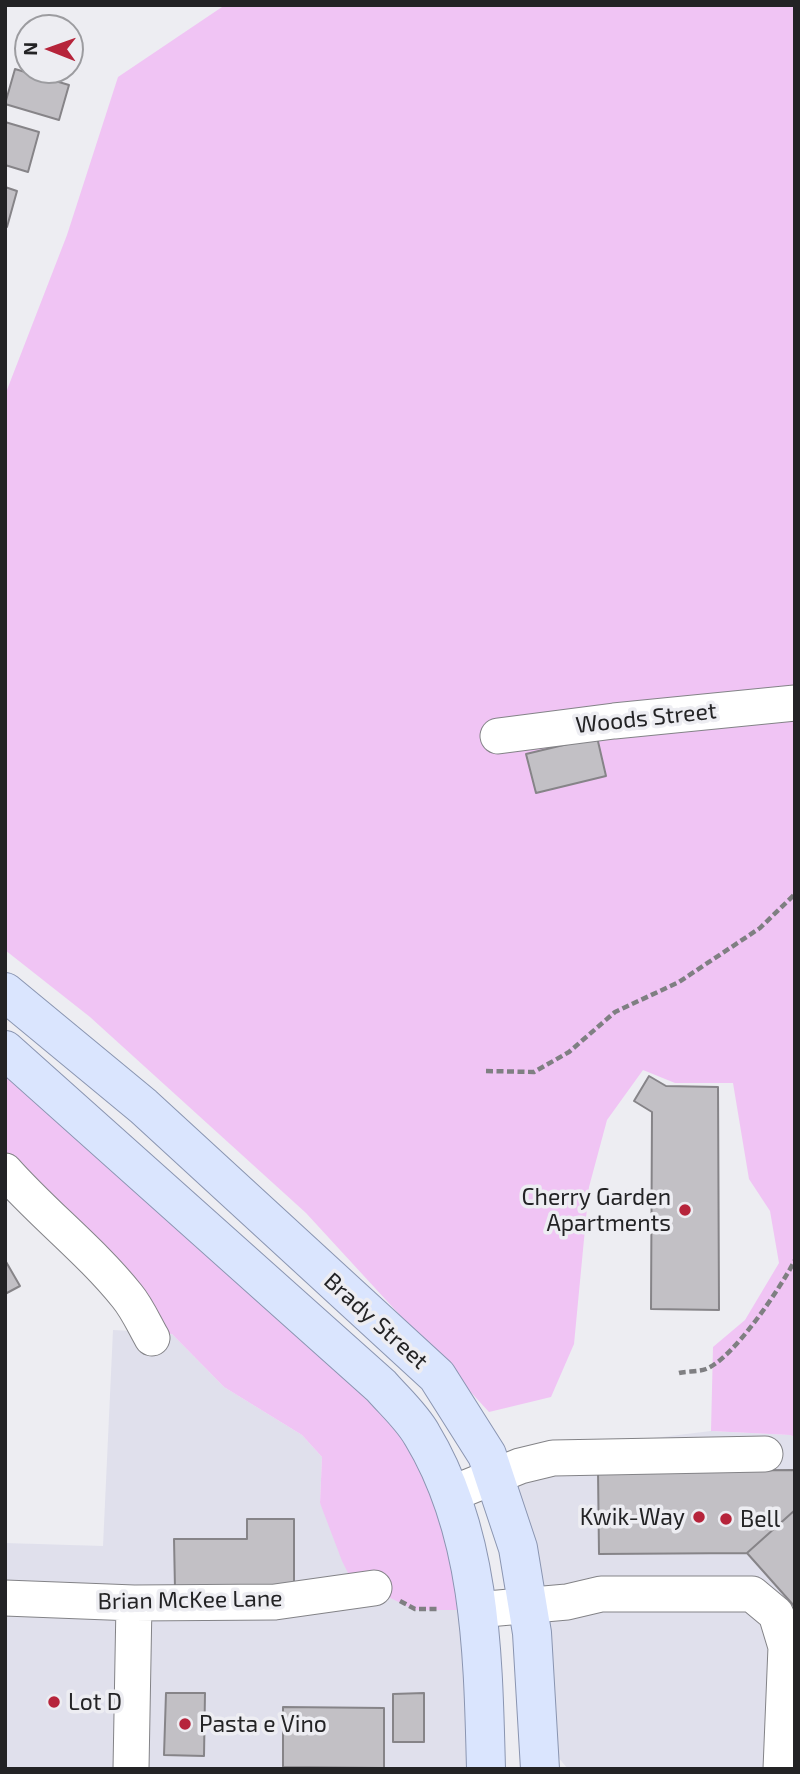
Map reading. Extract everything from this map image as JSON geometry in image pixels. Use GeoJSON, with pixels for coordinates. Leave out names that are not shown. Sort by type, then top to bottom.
{"type":"FeatureCollection","features":[{"type":"Feature","properties":{"kind":"main road","name":"Brady Street"},"geometry":{"type":"LineString","coordinates":[[5,992],[143,1106],[437,1376],[487,1455],[518,1548],[532,1633],[540,1769]]}},
{"type":"Feature","properties":{"kind":"main road","name":"Brady Street"},"geometry":{"type":"LineString","coordinates":[[5,1050],[381,1386],[422,1434],[451,1494],[468,1554],[458,1609],[483,1659],[486,1769]]}},
{"type":"Feature","properties":{"kind":"main road"},"geometry":{"type":"LineString","coordinates":[[538,1730],[564,1769]]}},
{"type":"Feature","properties":{"kind":"street","name":"Woods Street"},"geometry":{"type":"LineString","coordinates":[[498,736],[795,703]]}},
{"type":"Feature","properties":{"kind":"street"},"geometry":{"type":"LineString","coordinates":[[5,1171],[34,1204],[76,1242],[128,1297],[152,1338]]}},
{"type":"Feature","properties":{"kind":"street"},"geometry":{"type":"LineString","coordinates":[[451,1494],[494,1475],[554,1458],[765,1454]]}},
{"type":"Feature","properties":{"kind":"street","name":"Brian McKee Lane"},"geometry":{"type":"LineString","coordinates":[[5,1598],[134,1603],[275,1602],[374,1588]]}},
{"type":"Feature","properties":{"kind":"street"},"geometry":{"type":"LineString","coordinates":[[458,1609],[528,1607],[601,1594],[752,1594],[776,1614],[786,1647],[781,1769]]}},
{"type":"Feature","properties":{"kind":"street"},"geometry":{"type":"LineString","coordinates":[[131,1769],[134,1603]]}},
{"type":"Feature","properties":{"kind":"path"},"geometry":{"type":"LineString","coordinates":[[486,1071],[534,1072],[569,1052],[615,1012],[679,982],[760,928],[795,894]]}},
{"type":"Feature","properties":{"kind":"path"},"geometry":{"type":"LineString","coordinates":[[679,1373],[706,1369],[716,1363],[754,1324],[795,1260]]}},
{"type":"Feature","properties":{"kind":"path"},"geometry":{"type":"LineString","coordinates":[[374,1588],[415,1609],[458,1609]]}},
{"type":"Feature","properties":{"kind":"shaded area"},"geometry":{"type":"Polygon","coordinates":[[[225,5],[795,5],[795,1437],[711,1431],[713,1347],[745,1320],[779,1263],[770,1211],[749,1179],[733,1083],[675,1083],[643,1070],[607,1120],[589,1187],[574,1344],[551,1397],[489,1412],[306,1213],[90,1017],[5,950],[5,395],[67,235],[118,77],[225,5]]]}},
{"type":"Feature","properties":{"kind":"shaded area"},"geometry":{"type":"Polygon","coordinates":[[[5,1052],[420,1435],[474,1610],[415,1610],[374,1590],[359,1595],[342,1561],[320,1503],[322,1457],[302,1435],[224,1387],[172,1334],[147,1332],[5,1174],[5,1052]]]}},
{"type":"Feature","properties":{"kind":"shaded area"},"geometry":{"type":"Polygon","coordinates":[[[113,1330],[171,1333],[224,1387],[302,1435],[322,1457],[320,1503],[374,1590],[474,1610],[484,1769],[5,1769],[5,1543],[103,1546],[113,1330]]]}},
{"type":"Feature","properties":{"kind":"shaded area"},"geometry":{"type":"Polygon","coordinates":[[[711,1431],[795,1437],[795,1769],[568,1769],[557,1756],[496,1473],[613,1443],[711,1431]]]}},
{"type":"Feature","properties":{"kind":"building"},"geometry":{"type":"Polygon","coordinates":[[[14,72],[14,84],[69,85],[59,120],[5,104],[14,72]]]}},
{"type":"Feature","properties":{"kind":"building"},"geometry":{"type":"Polygon","coordinates":[[[5,122],[39,132],[28,172],[5,165],[5,122]]]}},
{"type":"Feature","properties":{"kind":"building"},"geometry":{"type":"Polygon","coordinates":[[[5,187],[17,191],[7,227],[5,227],[5,187]]]}},
{"type":"Feature","properties":{"kind":"building"},"geometry":{"type":"Polygon","coordinates":[[[597,737],[606,776],[536,793],[526,754],[597,737]]]}},
{"type":"Feature","properties":{"kind":"building","name":"Cherry Garden Apartments"},"geometry":{"type":"Polygon","coordinates":[[[649,1076],[666,1086],[718,1087],[719,1310],[651,1309],[652,1112],[634,1101],[649,1076]]]}},
{"type":"Feature","properties":{"kind":"building"},"geometry":{"type":"Polygon","coordinates":[[[5,1260],[20,1286],[5,1294],[5,1260]]]}},
{"type":"Feature","properties":{"kind":"building"},"geometry":{"type":"Polygon","coordinates":[[[795,1470],[795,1510],[747,1553],[599,1554],[598,1471],[795,1470]]]}},
{"type":"Feature","properties":{"kind":"building"},"geometry":{"type":"Polygon","coordinates":[[[795,1510],[795,1607],[747,1553],[795,1510]]]}},
{"type":"Feature","properties":{"kind":"building"},"geometry":{"type":"Polygon","coordinates":[[[247,1519],[294,1519],[294,1588],[175,1589],[174,1539],[247,1539],[247,1519]]]}},
{"type":"Feature","properties":{"kind":"building","name":"Pasta e Vino"},"geometry":{"type":"Polygon","coordinates":[[[166,1693],[205,1693],[204,1756],[164,1755],[166,1693]]]}},
{"type":"Feature","properties":{"kind":"building"},"geometry":{"type":"Polygon","coordinates":[[[424,1693],[424,1742],[393,1742],[393,1694],[424,1693]]]}},
{"type":"Feature","properties":{"kind":"building"},"geometry":{"type":"Polygon","coordinates":[[[283,1707],[384,1708],[384,1768],[283,1767],[283,1707]]]}},
{"type":"Feature","properties":{"kind":"place","name":"Cherry Garden Apartments"},"geometry":{"type":"Point","coordinates":[685,1210]}},
{"type":"Feature","properties":{"kind":"place","name":"Kwik-Way"},"geometry":{"type":"Point","coordinates":[699,1517]}},
{"type":"Feature","properties":{"kind":"place","name":"Bell"},"geometry":{"type":"Point","coordinates":[726,1519]}},
{"type":"Feature","properties":{"kind":"place","name":"Lot D"},"geometry":{"type":"Point","coordinates":[54,1702]}},
{"type":"Feature","properties":{"kind":"place","name":"Pasta e Vino"},"geometry":{"type":"Point","coordinates":[185,1724]}}]}
